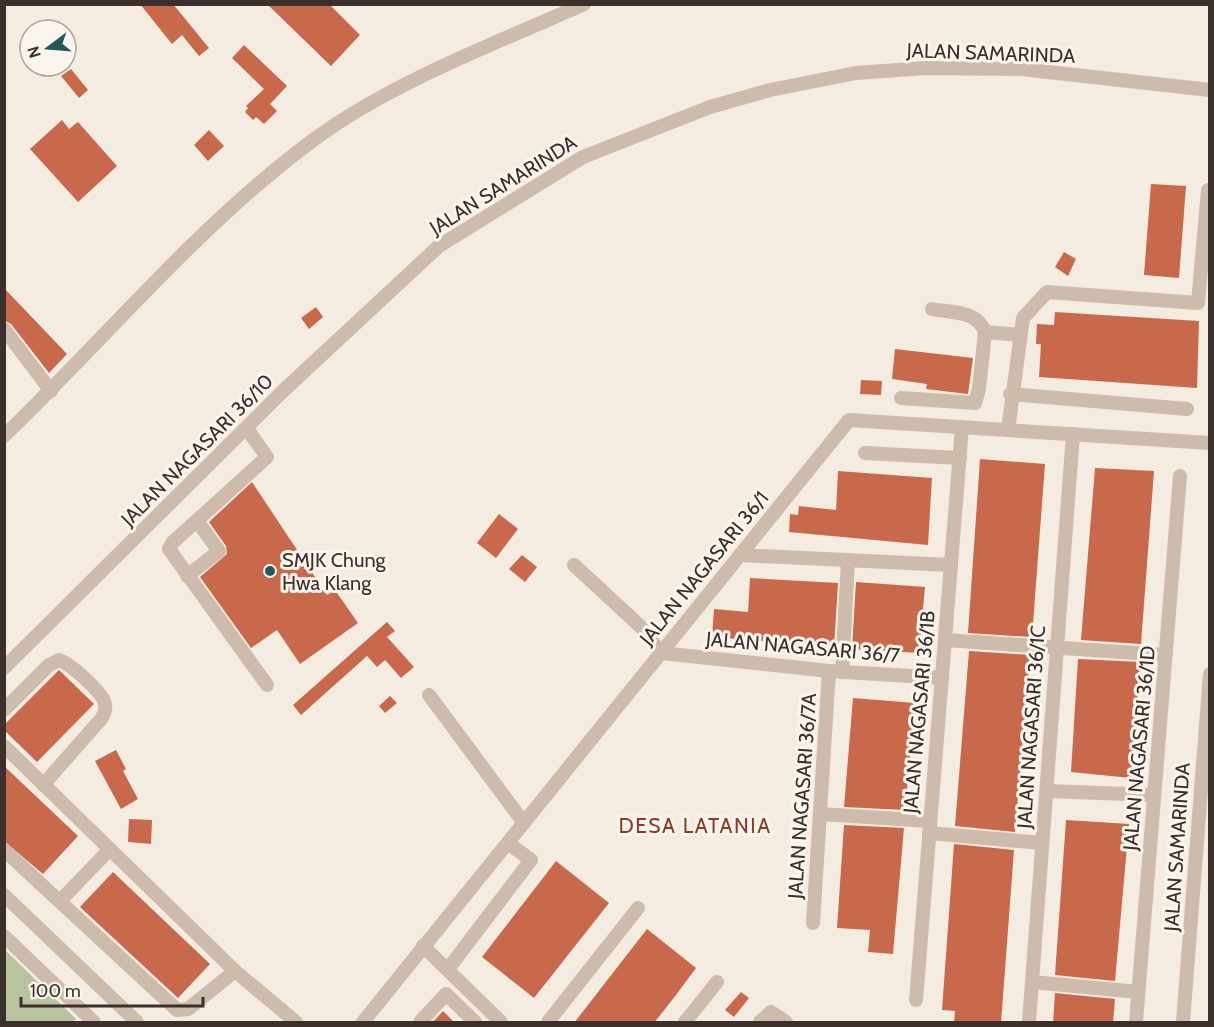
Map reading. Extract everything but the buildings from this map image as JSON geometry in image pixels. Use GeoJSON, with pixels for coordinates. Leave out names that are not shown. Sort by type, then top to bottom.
{"type":"FeatureCollection","features":[{"type":"Feature","properties":{"kind":"street"},"geometry":{"type":"LineString","coordinates":[[4,436],[51,392],[182,256],[253,190],[318,137],[391,94],[584,4]]}},
{"type":"Feature","properties":{"kind":"street","name":"JALAN SAMARINDA"},"geometry":{"type":"LineString","coordinates":[[420,264],[439,246],[583,156],[677,118],[770,90],[856,73],[972,68],[1033,70],[1209,90]]}},
{"type":"Feature","properties":{"kind":"street"},"geometry":{"type":"LineString","coordinates":[[1008,430],[1010,394],[1023,318],[1047,292],[1198,303],[1208,190]]}},
{"type":"Feature","properties":{"kind":"street","name":"JALAN NAGASARI 36/10"},"geometry":{"type":"LineString","coordinates":[[4,668],[283,391],[420,264]]}},
{"type":"Feature","properties":{"kind":"street"},"geometry":{"type":"LineString","coordinates":[[901,398],[975,403],[979,389],[985,332],[982,324],[973,316],[932,309]]}},
{"type":"Feature","properties":{"kind":"street"},"geometry":{"type":"LineString","coordinates":[[4,329],[51,392]]}},
{"type":"Feature","properties":{"kind":"street"},"geometry":{"type":"LineString","coordinates":[[985,332],[1020,335]]}},
{"type":"Feature","properties":{"kind":"street"},"geometry":{"type":"LineString","coordinates":[[1010,394],[1187,409]]}},
{"type":"Feature","properties":{"kind":"street","name":"JALAN NAGASARI 36/1"},"geometry":{"type":"LineString","coordinates":[[363,1023],[849,420],[1209,443]]}},
{"type":"Feature","properties":{"kind":"street","name":"JALAN NAGASARI 36/1B"},"geometry":{"type":"LineString","coordinates":[[916,1000],[962,427]]}},
{"type":"Feature","properties":{"kind":"street"},"geometry":{"type":"LineString","coordinates":[[247,429],[267,457],[172,543],[169,549],[267,685]]}},
{"type":"Feature","properties":{"kind":"street","name":"JALAN NAGASARI 36/1C"},"geometry":{"type":"LineString","coordinates":[[1029,1023],[1073,434]]}},
{"type":"Feature","properties":{"kind":"street"},"geometry":{"type":"LineString","coordinates":[[865,453],[960,458]]}},
{"type":"Feature","properties":{"kind":"street","name":"JALAN NAGASARI 36/1D"},"geometry":{"type":"LineString","coordinates":[[1136,1023],[1180,476]]}},
{"type":"Feature","properties":{"kind":"street"},"geometry":{"type":"LineString","coordinates":[[187,576],[219,551],[197,521]]}},
{"type":"Feature","properties":{"kind":"street"},"geometry":{"type":"LineString","coordinates":[[740,555],[951,565]]}},
{"type":"Feature","properties":{"kind":"street","name":"JALAN NAGASARI 36/7A"},"geometry":{"type":"LineString","coordinates":[[813,923],[820,814],[848,560]]}},
{"type":"Feature","properties":{"kind":"street"},"geometry":{"type":"LineString","coordinates":[[574,565],[640,626],[661,653]]}},
{"type":"Feature","properties":{"kind":"street"},"geometry":{"type":"LineString","coordinates":[[945,640],[1166,655]]}},
{"type":"Feature","properties":{"kind":"street","name":"JALAN NAGASARI 36/7"},"geometry":{"type":"LineString","coordinates":[[661,653],[835,671],[942,678]]}},
{"type":"Feature","properties":{"kind":"street"},"geometry":{"type":"LineString","coordinates":[[4,710],[49,665],[59,660],[71,667],[104,701],[106,711],[101,719],[43,785]]}},
{"type":"Feature","properties":{"kind":"street","name":"JALAN SAMARINDA"},"geometry":{"type":"LineString","coordinates":[[1183,1023],[1209,674]]}},
{"type":"Feature","properties":{"kind":"street"},"geometry":{"type":"LineString","coordinates":[[429,695],[524,823]]}},
{"type":"Feature","properties":{"kind":"street"},"geometry":{"type":"LineString","coordinates":[[4,746],[235,970],[296,1023]]}},
{"type":"Feature","properties":{"kind":"street"},"geometry":{"type":"LineString","coordinates":[[1047,791],[1154,795]]}},
{"type":"Feature","properties":{"kind":"street"},"geometry":{"type":"LineString","coordinates":[[820,814],[1042,843]]}},
{"type":"Feature","properties":{"kind":"street"},"geometry":{"type":"LineString","coordinates":[[448,969],[531,860],[508,843]]}},
{"type":"Feature","properties":{"kind":"street"},"geometry":{"type":"LineString","coordinates":[[60,901],[110,849]]}},
{"type":"Feature","properties":{"kind":"street"},"geometry":{"type":"LineString","coordinates":[[4,850],[180,1011],[193,1006],[235,970]]}},
{"type":"Feature","properties":{"kind":"street"},"geometry":{"type":"LineString","coordinates":[[4,895],[137,1023]]}},
{"type":"Feature","properties":{"kind":"street"},"geometry":{"type":"LineString","coordinates":[[548,1023],[638,908]]}},
{"type":"Feature","properties":{"kind":"street"},"geometry":{"type":"LineString","coordinates":[[4,936],[94,1023]]}},
{"type":"Feature","properties":{"kind":"street"},"geometry":{"type":"LineString","coordinates":[[423,946],[501,1023]]}},
{"type":"Feature","properties":{"kind":"street"},"geometry":{"type":"LineString","coordinates":[[685,1023],[717,982]]}},
{"type":"Feature","properties":{"kind":"street"},"geometry":{"type":"LineString","coordinates":[[1032,982],[1138,992]]}},
{"type":"Feature","properties":{"kind":"street"},"geometry":{"type":"LineString","coordinates":[[420,1023],[446,994],[474,1023]]}},
{"type":"Feature","properties":{"kind":"street"},"geometry":{"type":"LineString","coordinates":[[766,1017],[786,1023]]}},
{"type":"Feature","properties":{"kind":"green space"},"geometry":{"type":"Polygon","coordinates":[[[5,950],[76,1019],[73,1022],[5,1022],[5,950]]]}},
{"type":"Feature","properties":{"kind":"place","name":"SMJK Chung Hwa Klang"},"geometry":{"type":"Point","coordinates":[270,571]}},
{"type":"Feature","properties":{"kind":"district","name":"DESA LATANIA"},"geometry":{"type":"Point","coordinates":[695,826]}}]}
